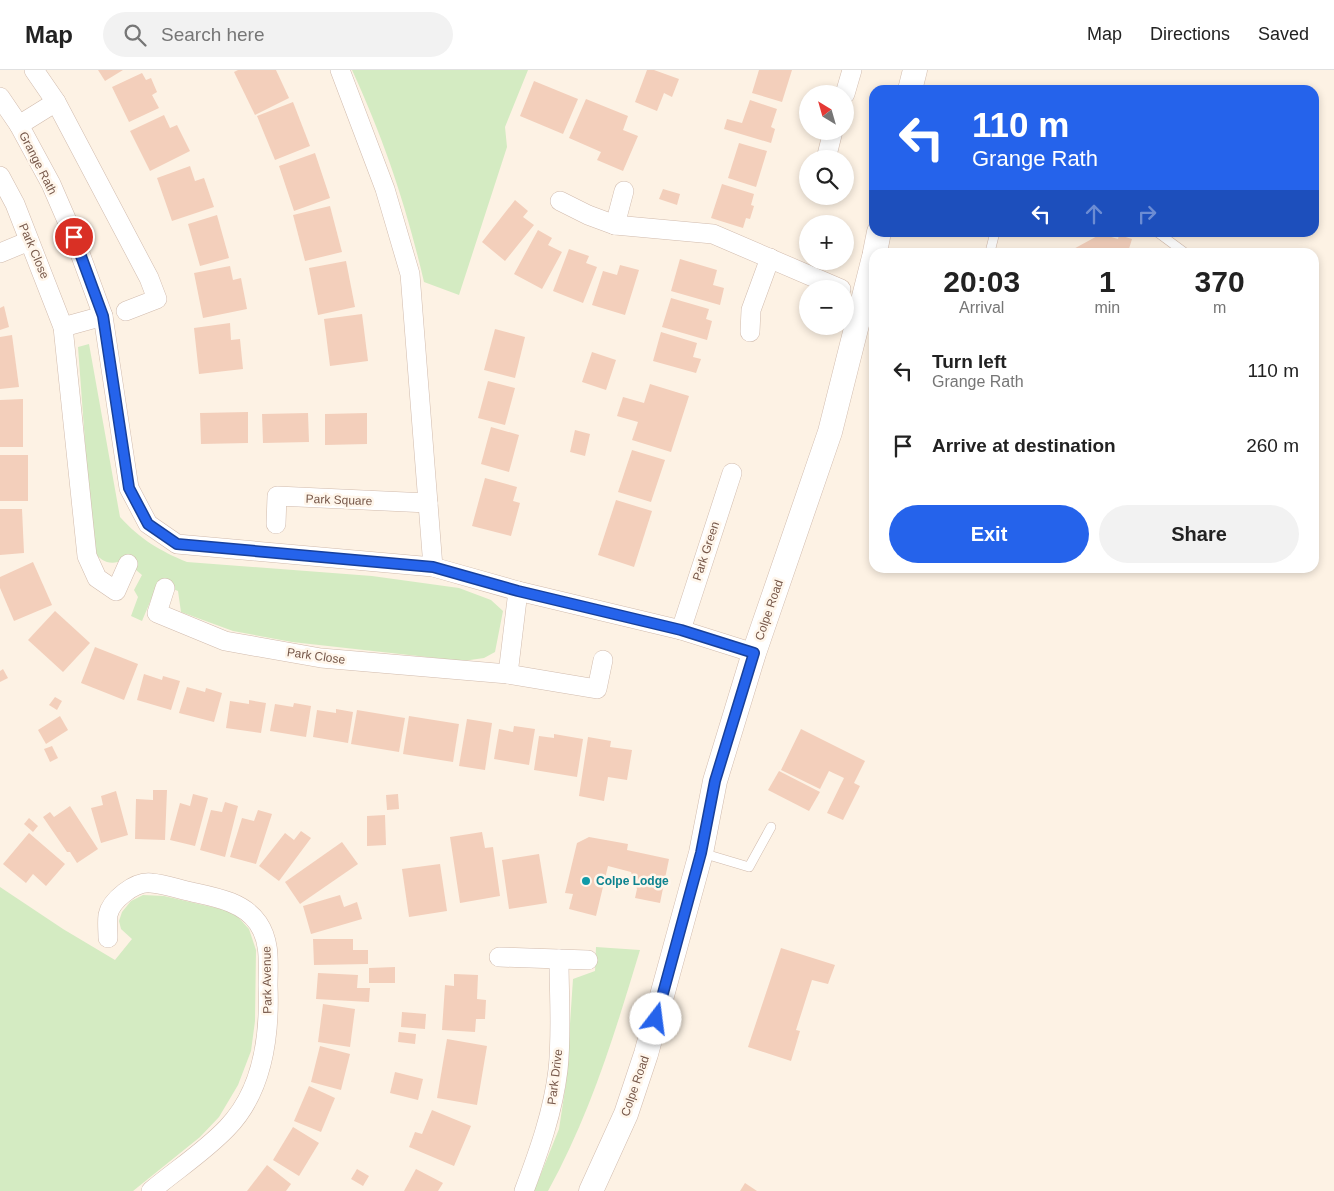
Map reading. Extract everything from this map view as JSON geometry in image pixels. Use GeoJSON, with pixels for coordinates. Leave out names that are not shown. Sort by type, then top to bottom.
{"type":"FeatureCollection","features":[{"type":"Feature","properties":{"kind":"street"},"geometry":{"type":"LineString","coordinates":[[34,70],[56,102],[136,250],[157,300],[126,311]]}},
{"type":"Feature","properties":{"kind":"street"},"geometry":{"type":"LineString","coordinates":[[340,70],[384,189],[410,274],[433,567]]}},
{"type":"Feature","properties":{"kind":"street"},"geometry":{"type":"LineString","coordinates":[[848,85],[852,70]]}},
{"type":"Feature","properties":{"kind":"street"},"geometry":{"type":"LineString","coordinates":[[911,85],[915,70]]}},
{"type":"Feature","properties":{"kind":"street","name":"Grange Rath"},"geometry":{"type":"LineString","coordinates":[[0,97],[19,125],[54,193],[103,316],[129,488],[148,524],[177,544],[433,567],[518,591],[681,630],[754,653]]}},
{"type":"Feature","properties":{"kind":"street"},"geometry":{"type":"LineString","coordinates":[[19,125],[56,102]]}},
{"type":"Feature","properties":{"kind":"street","name":"Park Close"},"geometry":{"type":"LineString","coordinates":[[0,176],[15,204],[63,327],[87,556],[97,578],[116,591],[128,564]]}},
{"type":"Feature","properties":{"kind":"street"},"geometry":{"type":"LineString","coordinates":[[615,225],[624,191]]}},
{"type":"Feature","properties":{"kind":"street"},"geometry":{"type":"LineString","coordinates":[[560,201],[588,215],[615,225],[713,234],[820,280]]}},
{"type":"Feature","properties":{"kind":"street"},"geometry":{"type":"LineString","coordinates":[[0,253],[30,241]]}},
{"type":"Feature","properties":{"kind":"street"},"geometry":{"type":"LineString","coordinates":[[750,332],[751,310],[770,258]]}},
{"type":"Feature","properties":{"kind":"street","name":"Colpe Road"},"geometry":{"type":"LineString","coordinates":[[591,1191],[626,1114],[646,1054],[701,853],[715,781],[754,653],[830,432],[855,295],[869,267]]}},
{"type":"Feature","properties":{"kind":"street"},"geometry":{"type":"LineString","coordinates":[[63,327],[103,316]]}},
{"type":"Feature","properties":{"kind":"street","name":"Park Green"},"geometry":{"type":"LineString","coordinates":[[681,630],[732,473]]}},
{"type":"Feature","properties":{"kind":"street","name":"Park Square"},"geometry":{"type":"LineString","coordinates":[[276,524],[277,496],[428,502]]}},
{"type":"Feature","properties":{"kind":"street","name":"Park Close"},"geometry":{"type":"LineString","coordinates":[[165,588],[157,613],[225,642],[321,658],[508,674],[596,689],[603,660]]}},
{"type":"Feature","properties":{"kind":"street"},"geometry":{"type":"LineString","coordinates":[[508,674],[518,591]]}},
{"type":"Feature","properties":{"kind":"street","name":"Park Avenue"},"geometry":{"type":"LineString","coordinates":[[108,938],[108,914],[115,902],[127,891],[149,882],[205,894],[240,905],[258,922],[268,945],[269,999],[265,1046],[258,1078],[232,1122],[218,1137],[151,1191]]}},
{"type":"Feature","properties":{"kind":"street"},"geometry":{"type":"LineString","coordinates":[[499,957],[588,960]]}},
{"type":"Feature","properties":{"kind":"street","name":"Park Drive"},"geometry":{"type":"LineString","coordinates":[[524,1191],[546,1131],[555,1090],[559,1047],[559,959]]}},
{"type":"Feature","properties":{"kind":"lane"},"geometry":{"type":"LineString","coordinates":[[1164,237],[1179,248]]}},
{"type":"Feature","properties":{"kind":"lane"},"geometry":{"type":"LineString","coordinates":[[701,853],[749,868],[771,827]]}},
{"type":"Feature","properties":{"kind":"green space"},"geometry":{"type":"Polygon","coordinates":[[[352,70],[528,70],[505,127],[507,147],[459,295],[424,282],[394,174],[352,70]]]}},
{"type":"Feature","properties":{"kind":"green space"},"geometry":{"type":"Polygon","coordinates":[[[89,344],[120,517],[143,538],[159,549],[187,562],[372,576],[459,588],[491,600],[503,611],[495,652],[484,658],[463,661],[292,642],[233,631],[181,612],[178,591],[158,583],[142,621],[131,616],[138,597],[134,590],[142,575],[124,560],[110,563],[100,558],[93,551],[78,347],[89,344]]]}},
{"type":"Feature","properties":{"kind":"green space"},"geometry":{"type":"Polygon","coordinates":[[[0,887],[63,929],[115,960],[132,939],[121,929],[119,921],[122,912],[131,901],[143,895],[164,896],[225,910],[238,917],[249,929],[256,950],[255,1021],[251,1051],[238,1085],[219,1117],[200,1137],[133,1191],[0,1191],[0,887]]]}},
{"type":"Feature","properties":{"kind":"green space"},"geometry":{"type":"Polygon","coordinates":[[[596,947],[640,950],[611,1043],[577,1133],[548,1191],[534,1191],[559,1129],[566,1083],[573,979],[595,971],[596,947]]]}},
{"type":"Feature","properties":{"kind":"building"},"geometry":{"type":"Polygon","coordinates":[[[98,70],[123,70],[105,81],[98,70]]]}},
{"type":"Feature","properties":{"kind":"building"},"geometry":{"type":"Polygon","coordinates":[[[238,70],[276,70],[289,98],[255,115],[234,72],[238,70]]]}},
{"type":"Feature","properties":{"kind":"building"},"geometry":{"type":"Polygon","coordinates":[[[647,70],[654,70],[679,79],[672,97],[664,93],[657,111],[635,102],[647,70]]]}},
{"type":"Feature","properties":{"kind":"building"},"geometry":{"type":"Polygon","coordinates":[[[759,70],[792,70],[782,102],[752,93],[759,70]]]}},
{"type":"Feature","properties":{"kind":"building"},"geometry":{"type":"Polygon","coordinates":[[[142,73],[146,80],[151,78],[157,92],[152,95],[159,108],[129,122],[112,87],[142,73]]]}},
{"type":"Feature","properties":{"kind":"building"},"geometry":{"type":"Polygon","coordinates":[[[534,81],[578,99],[563,134],[520,116],[534,81]]]}},
{"type":"Feature","properties":{"kind":"building"},"geometry":{"type":"Polygon","coordinates":[[[586,99],[628,116],[623,130],[638,136],[623,171],[597,160],[601,152],[569,138],[586,99]]]}},
{"type":"Feature","properties":{"kind":"building"},"geometry":{"type":"Polygon","coordinates":[[[750,100],[777,109],[771,127],[775,129],[771,143],[724,129],[727,119],[742,123],[750,100]]]}},
{"type":"Feature","properties":{"kind":"building"},"geometry":{"type":"Polygon","coordinates":[[[293,102],[310,146],[275,160],[257,116],[293,102]]]}},
{"type":"Feature","properties":{"kind":"building"},"geometry":{"type":"Polygon","coordinates":[[[164,115],[170,128],[177,125],[190,151],[150,171],[130,131],[164,115]]]}},
{"type":"Feature","properties":{"kind":"building"},"geometry":{"type":"Polygon","coordinates":[[[739,143],[767,151],[756,187],[728,178],[739,143]]]}},
{"type":"Feature","properties":{"kind":"building"},"geometry":{"type":"Polygon","coordinates":[[[315,153],[330,198],[294,211],[279,166],[315,153]]]}},
{"type":"Feature","properties":{"kind":"building"},"geometry":{"type":"Polygon","coordinates":[[[190,166],[195,181],[204,178],[214,207],[172,221],[157,178],[190,166]]]}},
{"type":"Feature","properties":{"kind":"building"},"geometry":{"type":"Polygon","coordinates":[[[722,184],[754,194],[751,205],[754,206],[750,219],[746,218],[743,228],[711,218],[722,184]]]}},
{"type":"Feature","properties":{"kind":"building"},"geometry":{"type":"Polygon","coordinates":[[[663,189],[680,194],[677,205],[659,199],[663,189]]]}},
{"type":"Feature","properties":{"kind":"building"},"geometry":{"type":"Polygon","coordinates":[[[515,200],[528,211],[523,217],[534,225],[505,261],[482,242],[515,200]]]}},
{"type":"Feature","properties":{"kind":"building"},"geometry":{"type":"Polygon","coordinates":[[[330,206],[342,252],[305,261],[293,215],[330,206]]]}},
{"type":"Feature","properties":{"kind":"building"},"geometry":{"type":"Polygon","coordinates":[[[217,215],[229,258],[200,266],[188,224],[217,215]]]}},
{"type":"Feature","properties":{"kind":"building"},"geometry":{"type":"Polygon","coordinates":[[[538,230],[552,238],[548,245],[562,252],[542,289],[514,274],[538,230]]]}},
{"type":"Feature","properties":{"kind":"building"},"geometry":{"type":"Polygon","coordinates":[[[1096,237],[1118,239],[1118,237],[1126,237],[1132,239],[1129,248],[1075,248],[1096,237]]]}},
{"type":"Feature","properties":{"kind":"building"},"geometry":{"type":"Polygon","coordinates":[[[569,249],[589,256],[586,263],[597,267],[583,303],[553,291],[569,249]]]}},
{"type":"Feature","properties":{"kind":"building"},"geometry":{"type":"Polygon","coordinates":[[[680,259],[717,270],[713,285],[724,288],[720,305],[671,291],[680,259]]]}},
{"type":"Feature","properties":{"kind":"building"},"geometry":{"type":"Polygon","coordinates":[[[346,261],[355,307],[318,315],[309,268],[346,261]]]}},
{"type":"Feature","properties":{"kind":"building"},"geometry":{"type":"Polygon","coordinates":[[[620,265],[639,270],[625,315],[592,305],[603,271],[617,275],[620,265]]]}},
{"type":"Feature","properties":{"kind":"building"},"geometry":{"type":"Polygon","coordinates":[[[230,266],[233,280],[241,278],[247,309],[203,318],[194,273],[230,266]]]}},
{"type":"Feature","properties":{"kind":"building"},"geometry":{"type":"Polygon","coordinates":[[[671,298],[709,309],[706,319],[712,321],[707,340],[662,327],[671,298]]]}},
{"type":"Feature","properties":{"kind":"building"},"geometry":{"type":"Polygon","coordinates":[[[4,306],[9,327],[0,330],[0,308],[4,306]]]}},
{"type":"Feature","properties":{"kind":"building"},"geometry":{"type":"Polygon","coordinates":[[[362,314],[368,361],[330,366],[324,319],[362,314]]]}},
{"type":"Feature","properties":{"kind":"building"},"geometry":{"type":"Polygon","coordinates":[[[230,323],[231,340],[240,339],[243,369],[199,374],[194,328],[230,323]]]}},
{"type":"Feature","properties":{"kind":"building"},"geometry":{"type":"Polygon","coordinates":[[[495,329],[525,337],[515,378],[484,370],[495,329]]]}},
{"type":"Feature","properties":{"kind":"building"},"geometry":{"type":"Polygon","coordinates":[[[661,332],[697,343],[693,357],[701,359],[696,373],[653,361],[661,332]]]}},
{"type":"Feature","properties":{"kind":"building"},"geometry":{"type":"Polygon","coordinates":[[[12,335],[19,387],[0,389],[0,337],[12,335]]]}},
{"type":"Feature","properties":{"kind":"building"},"geometry":{"type":"Polygon","coordinates":[[[592,352],[616,360],[606,390],[582,382],[592,352]]]}},
{"type":"Feature","properties":{"kind":"building"},"geometry":{"type":"Polygon","coordinates":[[[488,381],[515,388],[505,425],[478,418],[488,381]]]}},
{"type":"Feature","properties":{"kind":"building"},"geometry":{"type":"Polygon","coordinates":[[[650,384],[689,396],[671,452],[632,440],[638,422],[617,416],[623,397],[644,403],[650,384]]]}},
{"type":"Feature","properties":{"kind":"building"},"geometry":{"type":"Polygon","coordinates":[[[23,399],[23,447],[0,447],[0,400],[23,399]]]}},
{"type":"Feature","properties":{"kind":"building"},"geometry":{"type":"Polygon","coordinates":[[[248,412],[248,443],[201,444],[200,413],[248,412]]]}},
{"type":"Feature","properties":{"kind":"building"},"geometry":{"type":"Polygon","coordinates":[[[308,413],[309,442],[263,443],[262,414],[308,413]]]}},
{"type":"Feature","properties":{"kind":"building"},"geometry":{"type":"Polygon","coordinates":[[[367,413],[367,444],[325,445],[325,414],[367,413]]]}},
{"type":"Feature","properties":{"kind":"building"},"geometry":{"type":"Polygon","coordinates":[[[491,427],[519,435],[509,472],[481,464],[491,427]]]}},
{"type":"Feature","properties":{"kind":"building"},"geometry":{"type":"Polygon","coordinates":[[[575,430],[590,434],[585,456],[570,452],[575,430]]]}},
{"type":"Feature","properties":{"kind":"building"},"geometry":{"type":"Polygon","coordinates":[[[632,450],[665,460],[651,502],[618,492],[632,450]]]}},
{"type":"Feature","properties":{"kind":"building"},"geometry":{"type":"Polygon","coordinates":[[[0,455],[28,455],[28,501],[0,501],[0,455]]]}},
{"type":"Feature","properties":{"kind":"building"},"geometry":{"type":"Polygon","coordinates":[[[485,478],[517,487],[513,501],[520,503],[511,536],[472,526],[485,478]]]}},
{"type":"Feature","properties":{"kind":"building"},"geometry":{"type":"Polygon","coordinates":[[[616,500],[652,511],[634,567],[598,555],[616,500]]]}},
{"type":"Feature","properties":{"kind":"building"},"geometry":{"type":"Polygon","coordinates":[[[0,509],[22,509],[24,553],[0,555],[0,509]]]}},
{"type":"Feature","properties":{"kind":"building"},"geometry":{"type":"Polygon","coordinates":[[[33,562],[52,605],[14,621],[0,588],[0,577],[33,562]]]}},
{"type":"Feature","properties":{"kind":"building"},"geometry":{"type":"Polygon","coordinates":[[[55,611],[90,643],[63,672],[28,640],[55,611]]]}},
{"type":"Feature","properties":{"kind":"building"},"geometry":{"type":"Polygon","coordinates":[[[95,647],[138,664],[124,700],[81,683],[95,647]]]}},
{"type":"Feature","properties":{"kind":"building"},"geometry":{"type":"Polygon","coordinates":[[[3,669],[8,678],[0,682],[0,671],[3,669]]]}},
{"type":"Feature","properties":{"kind":"building"},"geometry":{"type":"Polygon","coordinates":[[[144,674],[162,680],[163,676],[180,681],[171,710],[137,700],[144,674]]]}},
{"type":"Feature","properties":{"kind":"building"},"geometry":{"type":"Polygon","coordinates":[[[187,687],[205,692],[206,688],[222,693],[214,722],[179,713],[187,687]]]}},
{"type":"Feature","properties":{"kind":"building"},"geometry":{"type":"Polygon","coordinates":[[[55,697],[62,701],[57,710],[49,705],[55,697]]]}},
{"type":"Feature","properties":{"kind":"building"},"geometry":{"type":"Polygon","coordinates":[[[249,700],[266,703],[261,733],[226,728],[230,701],[249,704],[249,700]]]}},
{"type":"Feature","properties":{"kind":"building"},"geometry":{"type":"Polygon","coordinates":[[[294,703],[311,706],[306,737],[270,731],[275,704],[293,707],[294,703]]]}},
{"type":"Feature","properties":{"kind":"building"},"geometry":{"type":"Polygon","coordinates":[[[336,709],[353,712],[348,743],[313,737],[317,710],[336,713],[336,709]]]}},
{"type":"Feature","properties":{"kind":"building"},"geometry":{"type":"Polygon","coordinates":[[[357,710],[405,718],[399,752],[351,744],[357,710]]]}},
{"type":"Feature","properties":{"kind":"building"},"geometry":{"type":"Polygon","coordinates":[[[60,716],[68,730],[46,744],[38,730],[60,716]]]}},
{"type":"Feature","properties":{"kind":"building"},"geometry":{"type":"Polygon","coordinates":[[[409,716],[459,724],[453,762],[403,754],[409,716]]]}},
{"type":"Feature","properties":{"kind":"building"},"geometry":{"type":"Polygon","coordinates":[[[467,719],[492,723],[485,770],[459,766],[467,719]]]}},
{"type":"Feature","properties":{"kind":"building"},"geometry":{"type":"Polygon","coordinates":[[[514,726],[535,729],[529,765],[494,759],[499,729],[513,732],[514,726]]]}},
{"type":"Feature","properties":{"kind":"building"},"geometry":{"type":"Polygon","coordinates":[[[801,729],[865,761],[854,783],[860,786],[843,820],[827,813],[844,778],[829,771],[820,789],[781,770],[801,729]]]}},
{"type":"Feature","properties":{"kind":"building"},"geometry":{"type":"Polygon","coordinates":[[[554,734],[583,739],[577,777],[534,770],[539,736],[554,738],[554,734]]]}},
{"type":"Feature","properties":{"kind":"building"},"geometry":{"type":"Polygon","coordinates":[[[588,737],[611,741],[610,747],[632,750],[627,780],[608,777],[604,801],[579,796],[588,737]]]}},
{"type":"Feature","properties":{"kind":"building"},"geometry":{"type":"Polygon","coordinates":[[[52,746],[58,758],[50,762],[44,749],[52,746]]]}},
{"type":"Feature","properties":{"kind":"building"},"geometry":{"type":"Polygon","coordinates":[[[779,771],[820,792],[809,811],[768,790],[779,771]]]}},
{"type":"Feature","properties":{"kind":"building"},"geometry":{"type":"Polygon","coordinates":[[[153,790],[167,790],[165,840],[135,839],[136,799],[153,800],[153,790]]]}},
{"type":"Feature","properties":{"kind":"building"},"geometry":{"type":"Polygon","coordinates":[[[116,791],[128,835],[101,843],[91,808],[103,805],[101,796],[116,791]]]}},
{"type":"Feature","properties":{"kind":"building"},"geometry":{"type":"Polygon","coordinates":[[[193,794],[208,798],[195,846],[170,840],[180,803],[190,806],[193,794]]]}},
{"type":"Feature","properties":{"kind":"building"},"geometry":{"type":"Polygon","coordinates":[[[398,794],[399,809],[387,810],[386,795],[398,794]]]}},
{"type":"Feature","properties":{"kind":"building"},"geometry":{"type":"Polygon","coordinates":[[[225,802],[238,806],[225,857],[200,850],[211,810],[222,812],[225,802]]]}},
{"type":"Feature","properties":{"kind":"building"},"geometry":{"type":"Polygon","coordinates":[[[70,806],[98,849],[77,863],[70,852],[67,852],[43,817],[50,812],[54,817],[70,806]]]}},
{"type":"Feature","properties":{"kind":"building"},"geometry":{"type":"Polygon","coordinates":[[[258,810],[272,814],[256,864],[230,857],[242,818],[254,821],[258,810]]]}},
{"type":"Feature","properties":{"kind":"building"},"geometry":{"type":"Polygon","coordinates":[[[385,815],[386,845],[367,846],[367,816],[385,815]]]}},
{"type":"Feature","properties":{"kind":"building"},"geometry":{"type":"Polygon","coordinates":[[[29,818],[38,826],[33,832],[24,824],[29,818]]]}},
{"type":"Feature","properties":{"kind":"building"},"geometry":{"type":"Polygon","coordinates":[[[301,831],[311,838],[279,881],[259,866],[285,833],[294,840],[301,831]]]}},
{"type":"Feature","properties":{"kind":"building"},"geometry":{"type":"Polygon","coordinates":[[[482,832],[485,848],[493,847],[500,896],[460,903],[450,837],[482,832]]]}},
{"type":"Feature","properties":{"kind":"building"},"geometry":{"type":"Polygon","coordinates":[[[29,833],[65,864],[46,886],[33,874],[26,883],[3,864],[29,833]]]}},
{"type":"Feature","properties":{"kind":"building","name":"Colpe Lodge"},"geometry":{"type":"Polygon","coordinates":[[[589,837],[628,844],[627,850],[669,859],[660,903],[635,898],[637,889],[631,872],[608,866],[596,916],[569,909],[573,894],[565,893],[577,843],[589,837]]]}},
{"type":"Feature","properties":{"kind":"building"},"geometry":{"type":"Polygon","coordinates":[[[342,842],[358,864],[300,904],[285,882],[342,842]]]}},
{"type":"Feature","properties":{"kind":"building"},"geometry":{"type":"Polygon","coordinates":[[[539,854],[547,903],[509,909],[502,860],[539,854]]]}},
{"type":"Feature","properties":{"kind":"building"},"geometry":{"type":"Polygon","coordinates":[[[440,864],[447,911],[409,917],[402,869],[440,864]]]}},
{"type":"Feature","properties":{"kind":"building"},"geometry":{"type":"Polygon","coordinates":[[[340,895],[344,907],[357,902],[362,919],[311,934],[303,906],[340,895]]]}},
{"type":"Feature","properties":{"kind":"building"},"geometry":{"type":"Polygon","coordinates":[[[313,939],[353,939],[353,950],[368,950],[368,964],[314,965],[313,939]]]}},
{"type":"Feature","properties":{"kind":"building"},"geometry":{"type":"Polygon","coordinates":[[[781,948],[835,965],[828,984],[812,980],[796,1030],[800,1031],[791,1061],[748,1047],[781,948]]]}},
{"type":"Feature","properties":{"kind":"building"},"geometry":{"type":"Polygon","coordinates":[[[395,967],[395,983],[369,983],[369,968],[395,967]]]}},
{"type":"Feature","properties":{"kind":"building"},"geometry":{"type":"Polygon","coordinates":[[[318,973],[358,975],[357,988],[370,988],[369,1002],[316,999],[318,973]]]}},
{"type":"Feature","properties":{"kind":"building"},"geometry":{"type":"Polygon","coordinates":[[[454,974],[478,975],[477,999],[486,1000],[485,1019],[476,1019],[475,1032],[442,1030],[445,985],[454,986],[454,974]]]}},
{"type":"Feature","properties":{"kind":"building"},"geometry":{"type":"Polygon","coordinates":[[[323,1004],[355,1009],[350,1047],[318,1042],[323,1004]]]}},
{"type":"Feature","properties":{"kind":"building"},"geometry":{"type":"Polygon","coordinates":[[[402,1012],[426,1014],[425,1029],[401,1027],[402,1012]]]}},
{"type":"Feature","properties":{"kind":"building"},"geometry":{"type":"Polygon","coordinates":[[[399,1032],[416,1034],[415,1044],[398,1042],[399,1032]]]}},
{"type":"Feature","properties":{"kind":"building"},"geometry":{"type":"Polygon","coordinates":[[[447,1039],[487,1046],[477,1105],[437,1098],[447,1039]]]}},
{"type":"Feature","properties":{"kind":"building"},"geometry":{"type":"Polygon","coordinates":[[[320,1046],[350,1054],[341,1090],[311,1082],[320,1046]]]}},
{"type":"Feature","properties":{"kind":"building"},"geometry":{"type":"Polygon","coordinates":[[[395,1072],[423,1079],[418,1100],[390,1093],[395,1072]]]}},
{"type":"Feature","properties":{"kind":"building"},"geometry":{"type":"Polygon","coordinates":[[[309,1086],[335,1098],[321,1132],[294,1121],[309,1086]]]}},
{"type":"Feature","properties":{"kind":"building"},"geometry":{"type":"Polygon","coordinates":[[[432,1110],[471,1126],[454,1166],[409,1147],[415,1132],[422,1134],[432,1110]]]}},
{"type":"Feature","properties":{"kind":"building"},"geometry":{"type":"Polygon","coordinates":[[[293,1127],[319,1143],[299,1176],[273,1160],[293,1127]]]}},
{"type":"Feature","properties":{"kind":"building"},"geometry":{"type":"Polygon","coordinates":[[[267,1165],[291,1184],[286,1191],[247,1191],[267,1165]]]}},
{"type":"Feature","properties":{"kind":"building"},"geometry":{"type":"Polygon","coordinates":[[[357,1169],[369,1176],[363,1186],[351,1179],[357,1169]]]}},
{"type":"Feature","properties":{"kind":"building"},"geometry":{"type":"Polygon","coordinates":[[[416,1169],[443,1183],[438,1191],[404,1191],[416,1169]]]}},
{"type":"Feature","properties":{"kind":"building"},"geometry":{"type":"Polygon","coordinates":[[[745,1183],[757,1191],[740,1191],[745,1183]]]}},
{"type":"Feature","properties":{"kind":"place","name":"Colpe Lodge"},"geometry":{"type":"Point","coordinates":[586,881]}},
{"type":"Feature","properties":{"kind":"route"},"geometry":{"type":"LineString","coordinates":[[74,237],[103,316],[129,488],[148,524],[177,544],[433,567],[518,591],[681,630],[754,653],[715,781],[701,853],[656,1019]]}}]}
